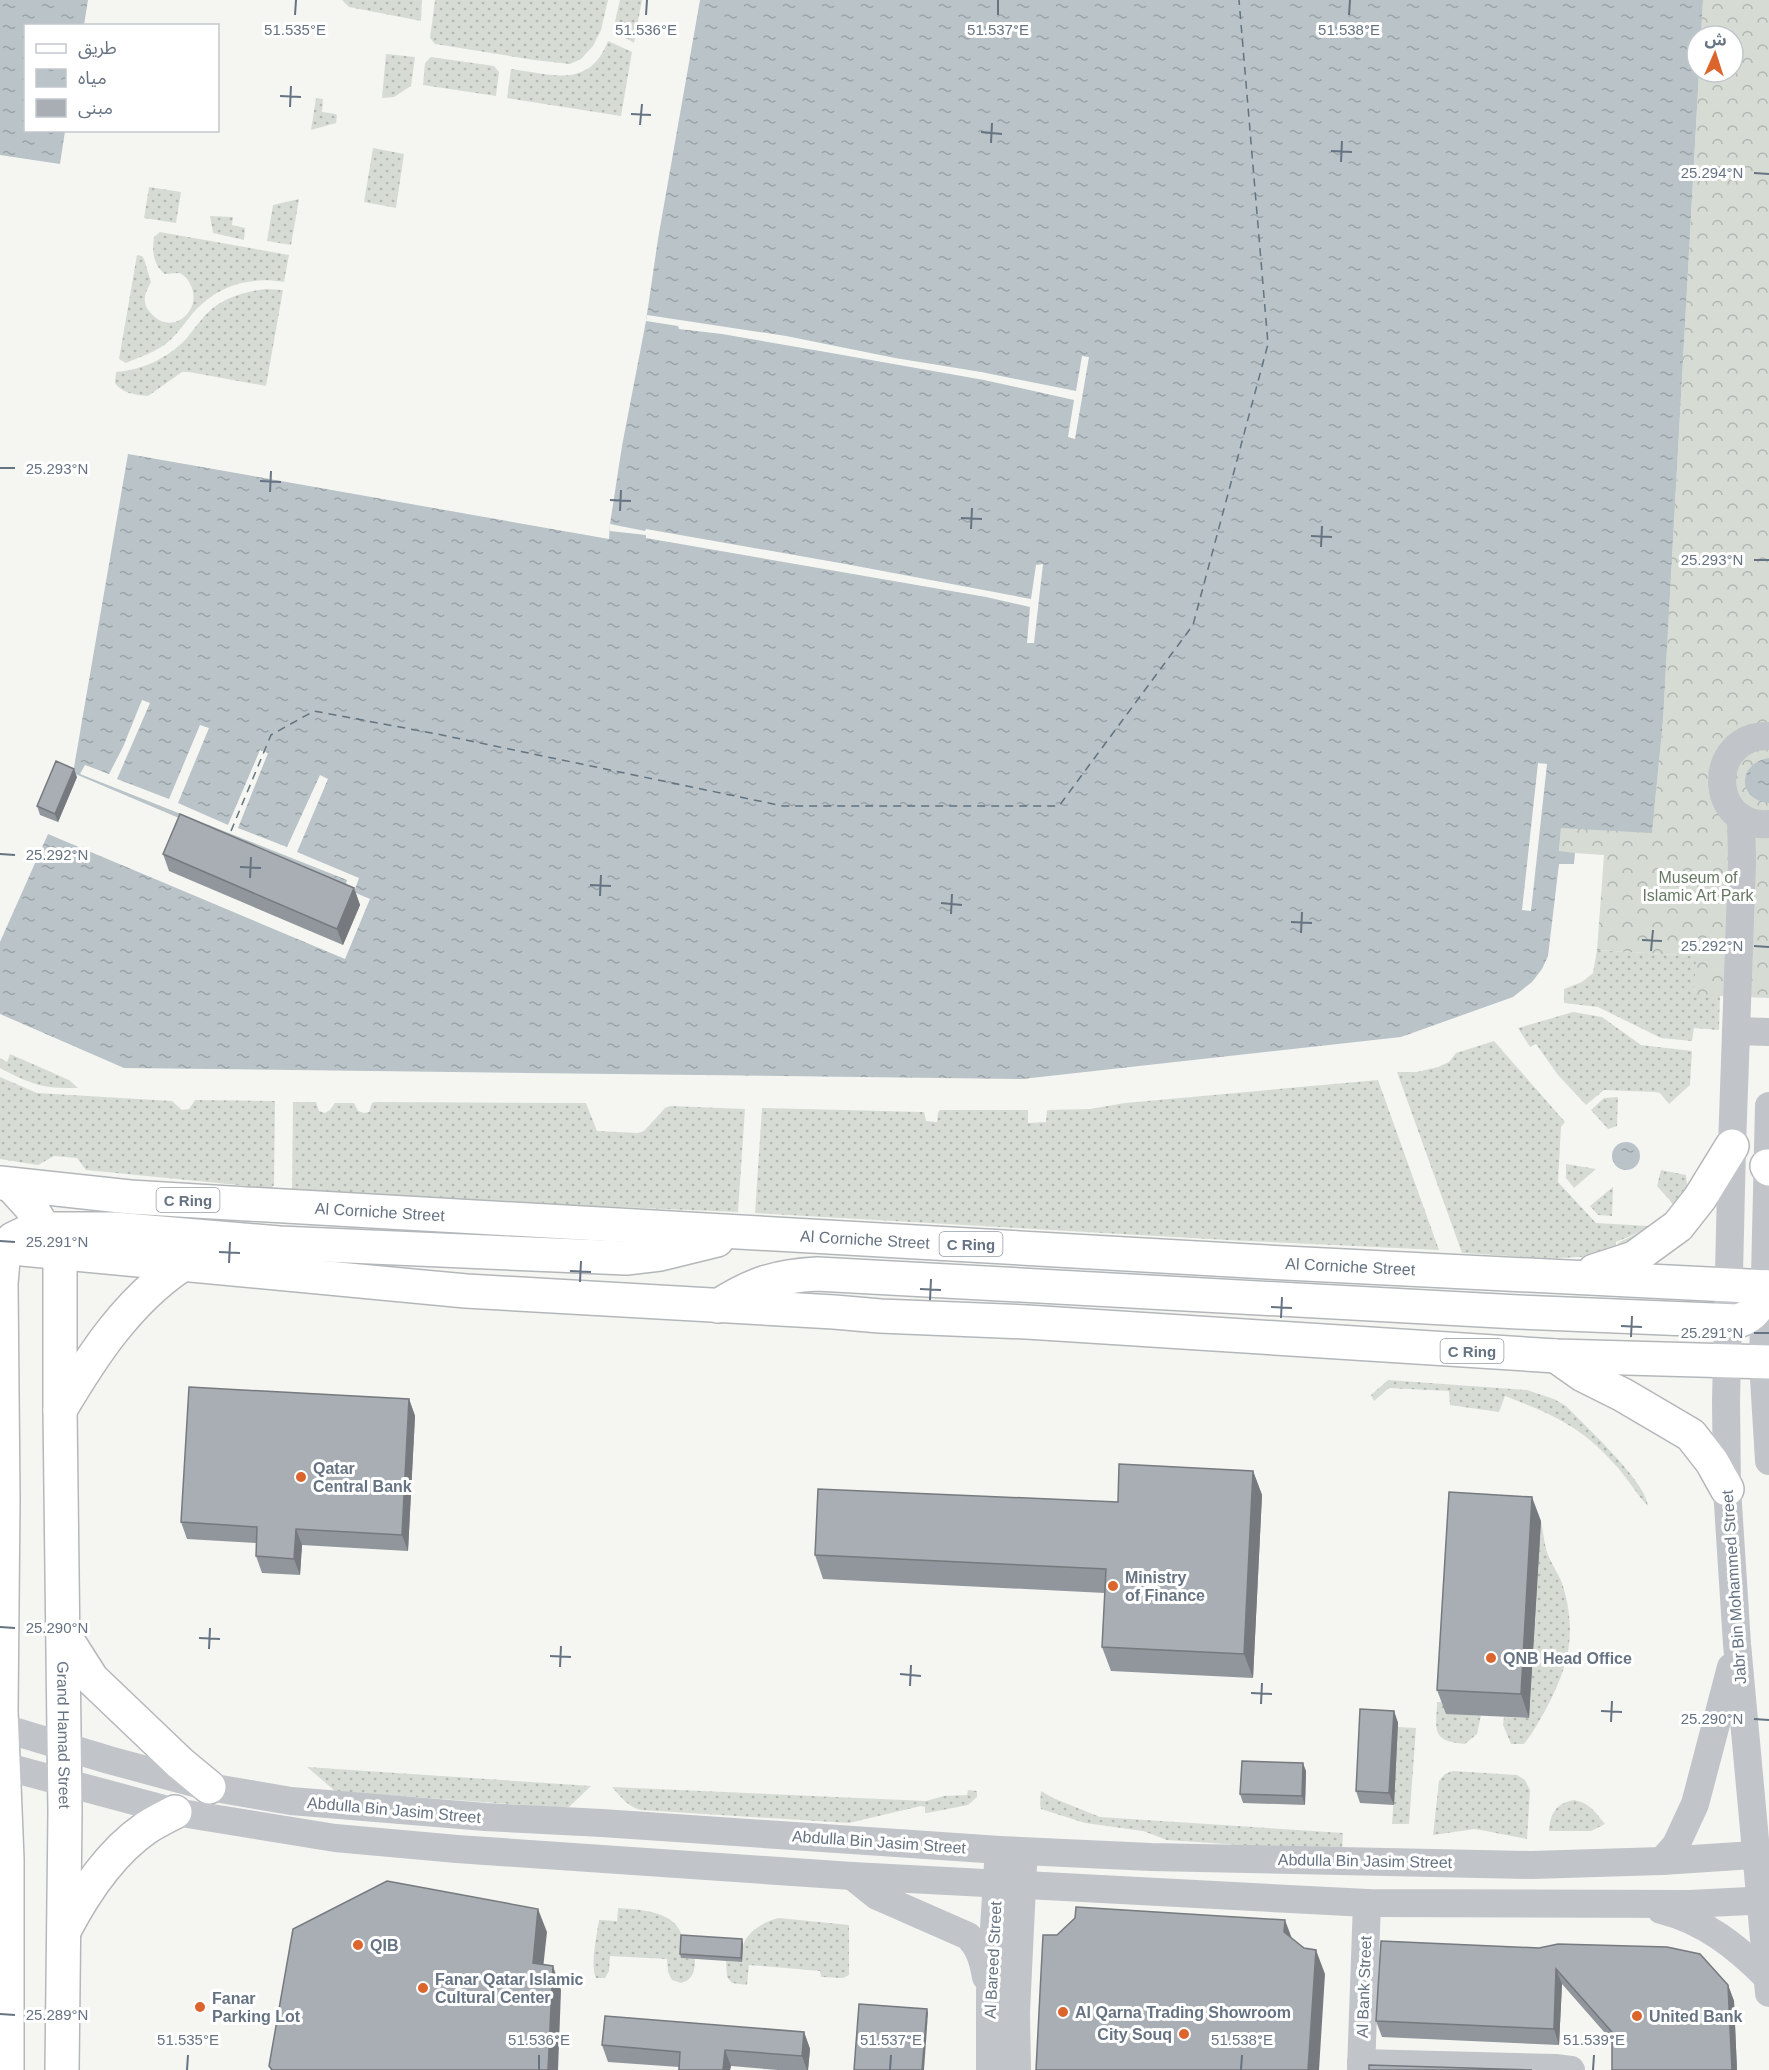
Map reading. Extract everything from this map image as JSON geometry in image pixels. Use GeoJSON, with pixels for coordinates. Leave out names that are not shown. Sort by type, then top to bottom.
{"type":"FeatureCollection","features":[{"type":"Feature","properties":{"kind":"main road"},"geometry":{"type":"LineString","coordinates":[[1578,1276],[1634,1258],[1678,1226],[1700,1198],[1732,1146]]}},
{"type":"Feature","properties":{"kind":"main road"},"geometry":{"type":"LineString","coordinates":[[6,1184],[30,1206],[52,1241]]}},
{"type":"Feature","properties":{"kind":"main road","name":"Al Corniche Street"},"geometry":{"type":"LineString","coordinates":[[6,1184],[130,1197],[1267,1262],[1767,1287]]}},
{"type":"Feature","properties":{"kind":"main road"},"geometry":{"type":"LineString","coordinates":[[7,2070],[1,1765],[2,1247],[23,1234],[52,1241],[114,1229],[279,1243],[626,1258],[660,1254],[747,1232]]}},
{"type":"Feature","properties":{"kind":"main road","name":"C Ring"},"geometry":{"type":"LineString","coordinates":[[52,1241],[107,1256],[180,1266],[466,1292],[834,1311],[880,1316],[1027,1322],[1556,1356],[1727,1360]]}},
{"type":"Feature","properties":{"kind":"main road","name":"Grand Hamad Street"},"geometry":{"type":"LineString","coordinates":[[52,1241],[60,1410],[64,1635],[62,2070]]}},
{"type":"Feature","properties":{"kind":"main road"},"geometry":{"type":"LineString","coordinates":[[60,1410],[87,1364],[121,1320],[160,1279],[180,1266]]}},
{"type":"Feature","properties":{"kind":"main road"},"geometry":{"type":"LineString","coordinates":[[718,1306],[765,1281],[791,1275],[817,1274],[1494,1311],[1737,1321],[1755,1312],[1767,1287]]}},
{"type":"Feature","properties":{"kind":"main road"},"geometry":{"type":"LineString","coordinates":[[1727,1360],[1743,1343],[1766,1346]]}},
{"type":"Feature","properties":{"kind":"main road"},"geometry":{"type":"LineString","coordinates":[[1556,1356],[1583,1375],[1623,1395],[1691,1435],[1712,1462],[1727,1489]]}},
{"type":"Feature","properties":{"kind":"main road"},"geometry":{"type":"LineString","coordinates":[[64,1635],[92,1679],[108,1696],[209,1787]]}},
{"type":"Feature","properties":{"kind":"main road"},"geometry":{"type":"LineString","coordinates":[[63,1933],[80,1901],[100,1872],[125,1845],[146,1828],[175,1812]]}},
{"type":"Feature","properties":{"kind":"street"},"geometry":{"type":"LineString","coordinates":[[1769,736],[1752,738],[1739,745],[1729,755],[1723,767],[1721,781],[1730,807],[1741,817],[1751,823],[1769,824]]}},
{"type":"Feature","properties":{"kind":"street"},"geometry":{"type":"LineString","coordinates":[[1727,1360],[1742,862],[1741,817]]}},
{"type":"Feature","properties":{"kind":"street"},"geometry":{"type":"LineString","coordinates":[[1736,1031],[1769,1032]]}},
{"type":"Feature","properties":{"kind":"street"},"geometry":{"type":"LineString","coordinates":[[1769,1106],[1766,1346],[1769,1461]]}},
{"type":"Feature","properties":{"kind":"street","name":"Jabr Bin Mohammed Street"},"geometry":{"type":"LineString","coordinates":[[1727,1360],[1727,1489],[1737,1644],[1762,1854],[1768,1985]]}},
{"type":"Feature","properties":{"kind":"street"},"geometry":{"type":"LineString","coordinates":[[1662,1861],[1676,1845],[1695,1804],[1737,1644]]}},
{"type":"Feature","properties":{"kind":"street","name":"Abdulla Bin Jasim Street"},"geometry":{"type":"LineString","coordinates":[[1,1727],[63,1747],[209,1787],[301,1802],[462,1816],[1012,1851],[1151,1857],[1516,1865],[1662,1861],[1762,1854]]}},
{"type":"Feature","properties":{"kind":"street","name":"Abdulla Bin Jasim Street"},"geometry":{"type":"LineString","coordinates":[[1,1765],[175,1812],[346,1839],[571,1857],[717,1865],[852,1876],[1367,1903],[1690,1904],[1765,1900]]}},
{"type":"Feature","properties":{"kind":"street","name":"Al Bareed Street"},"geometry":{"type":"LineString","coordinates":[[990,2070],[990,1992],[1009,1884],[1012,1851]]}},
{"type":"Feature","properties":{"kind":"street"},"geometry":{"type":"LineString","coordinates":[[852,1876],[877,1896],[968,1936],[976,1944],[981,1955],[990,1992]]}},
{"type":"Feature","properties":{"kind":"street","name":"Al Bareed Street"},"geometry":{"type":"LineString","coordinates":[[1009,1884],[1021,1930],[1016,2012],[1017,2070]]}},
{"type":"Feature","properties":{"kind":"street"},"geometry":{"type":"LineString","coordinates":[[1021,1930],[1028,1918],[1047,1899],[1071,1888]]}},
{"type":"Feature","properties":{"kind":"street","name":"Al Bank Street"},"geometry":{"type":"LineString","coordinates":[[1361,2066],[1367,1903]]}},
{"type":"Feature","properties":{"kind":"street"},"geometry":{"type":"LineString","coordinates":[[1639,1903],[1676,1913],[1716,1934],[1741,1951],[1768,1985]]}},
{"type":"Feature","properties":{"kind":"street"},"geometry":{"type":"LineString","coordinates":[[1361,2066],[1571,2070]]}},
{"type":"Feature","properties":{"kind":"green space"},"geometry":{"type":"Polygon","coordinates":[[[342,0],[422,0],[421,21],[349,7],[342,0]]]}},
{"type":"Feature","properties":{"kind":"green space"},"geometry":{"type":"Polygon","coordinates":[[[435,0],[608,0],[601,30],[593,46],[581,59],[570,64],[435,44],[430,38],[435,0]]]}},
{"type":"Feature","properties":{"kind":"green space"},"geometry":{"type":"Polygon","coordinates":[[[620,0],[642,0],[634,43],[613,30],[620,0]]]}},
{"type":"Feature","properties":{"kind":"green space","name":"Museum of Islamic Art Park"},"geometry":{"type":"Polygon","coordinates":[[[1703,0],[1769,0],[1769,998],[1694,995],[1696,956],[1597,950],[1604,855],[1559,852],[1561,827],[1652,832],[1663,721],[1698,84],[1745,84],[1745,24],[1702,24],[1703,0]]]}},
{"type":"Feature","properties":{"kind":"green space"},"geometry":{"type":"Polygon","coordinates":[[[608,41],[632,52],[621,116],[507,98],[511,69],[554,75],[580,73],[590,67],[600,56],[608,41]]]}},
{"type":"Feature","properties":{"kind":"green space"},"geometry":{"type":"Polygon","coordinates":[[[386,54],[415,57],[411,86],[394,97],[382,98],[386,54]]]}},
{"type":"Feature","properties":{"kind":"green space"},"geometry":{"type":"Polygon","coordinates":[[[431,57],[494,66],[499,72],[496,96],[423,85],[425,63],[431,57]]]}},
{"type":"Feature","properties":{"kind":"green space"},"geometry":{"type":"Polygon","coordinates":[[[316,98],[323,99],[322,112],[336,114],[336,123],[311,130],[316,98]]]}},
{"type":"Feature","properties":{"kind":"green space"},"geometry":{"type":"Polygon","coordinates":[[[373,148],[404,154],[396,208],[364,202],[373,148]]]}},
{"type":"Feature","properties":{"kind":"green space"},"geometry":{"type":"Polygon","coordinates":[[[149,187],[181,192],[176,223],[144,218],[149,187]]]}},
{"type":"Feature","properties":{"kind":"green space"},"geometry":{"type":"Polygon","coordinates":[[[299,199],[291,245],[267,241],[273,205],[299,199]]]}},
{"type":"Feature","properties":{"kind":"green space"},"geometry":{"type":"Polygon","coordinates":[[[210,216],[233,217],[232,225],[245,228],[244,240],[213,233],[210,216]]]}},
{"type":"Feature","properties":{"kind":"green space"},"geometry":{"type":"Polygon","coordinates":[[[160,232],[289,255],[284,282],[251,281],[220,291],[197,308],[163,346],[126,363],[119,359],[137,255],[144,259],[151,282],[146,292],[145,304],[158,319],[176,322],[190,311],[193,302],[193,292],[186,278],[179,273],[165,274],[156,262],[153,252],[154,237],[160,232]]]}},
{"type":"Feature","properties":{"kind":"green space"},"geometry":{"type":"Polygon","coordinates":[[[266,289],[283,290],[266,386],[189,372],[182,372],[148,396],[125,391],[115,383],[116,372],[145,366],[179,346],[217,305],[240,294],[266,289]]]}},
{"type":"Feature","properties":{"kind":"green space"},"geometry":{"type":"Polygon","coordinates":[[[1597,950],[1697,956],[1694,994],[1720,995],[1719,1030],[1694,1028],[1692,1041],[1661,1038],[1598,1007],[1564,1003],[1564,989],[1582,982],[1593,973],[1597,950]]]}},
{"type":"Feature","properties":{"kind":"green space"},"geometry":{"type":"Polygon","coordinates":[[[1573,1012],[1602,1017],[1641,1045],[1692,1051],[1690,1085],[1669,1104],[1660,1093],[1604,1090],[1586,1105],[1558,1075],[1536,1044],[1530,1047],[1518,1028],[1573,1012]]]}},
{"type":"Feature","properties":{"kind":"green space"},"geometry":{"type":"Polygon","coordinates":[[[1494,1041],[1565,1122],[1561,1127],[1558,1182],[1596,1223],[1648,1226],[1645,1230],[1664,1216],[1667,1221],[1619,1249],[1618,1243],[1642,1231],[1616,1242],[1616,1251],[1598,1255],[1539,1258],[1462,1253],[1397,1072],[1417,1072],[1438,1067],[1449,1062],[1456,1053],[1494,1041]]]}},
{"type":"Feature","properties":{"kind":"green space"},"geometry":{"type":"Polygon","coordinates":[[[10,1054],[69,1080],[78,1088],[55,1088],[37,1084],[0,1068],[0,1058],[7,1062],[10,1054]]]}},
{"type":"Feature","properties":{"kind":"green space"},"geometry":{"type":"Polygon","coordinates":[[[0,1077],[37,1093],[172,1101],[182,1110],[189,1109],[195,1100],[275,1101],[274,1185],[268,1188],[86,1170],[77,1158],[54,1156],[38,1165],[0,1159],[0,1077]]]}},
{"type":"Feature","properties":{"kind":"green space"},"geometry":{"type":"Polygon","coordinates":[[[1378,1080],[1439,1250],[755,1213],[762,1108],[924,1112],[926,1121],[937,1122],[940,1110],[1028,1110],[1028,1123],[1046,1122],[1047,1110],[1090,1109],[1125,1103],[1378,1080]]]}},
{"type":"Feature","properties":{"kind":"green space"},"geometry":{"type":"Polygon","coordinates":[[[1618,1097],[1617,1126],[1608,1129],[1591,1110],[1604,1098],[1618,1097]]]}},
{"type":"Feature","properties":{"kind":"green space"},"geometry":{"type":"Polygon","coordinates":[[[293,1102],[316,1102],[319,1111],[325,1113],[335,1103],[354,1103],[358,1111],[364,1113],[369,1112],[372,1103],[375,1102],[586,1103],[597,1131],[638,1133],[644,1131],[665,1108],[670,1106],[745,1109],[738,1212],[401,1198],[292,1191],[293,1102]]]}},
{"type":"Feature","properties":{"kind":"green space"},"geometry":{"type":"Polygon","coordinates":[[[1566,1164],[1596,1169],[1574,1188],[1566,1178],[1566,1164]]]}},
{"type":"Feature","properties":{"kind":"green space"},"geometry":{"type":"Polygon","coordinates":[[[1661,1170],[1686,1175],[1687,1186],[1673,1204],[1657,1186],[1661,1170]]]}},
{"type":"Feature","properties":{"kind":"green space"},"geometry":{"type":"Polygon","coordinates":[[[1613,1187],[1612,1216],[1598,1215],[1590,1206],[1613,1187]]]}},
{"type":"Feature","properties":{"kind":"green space"},"geometry":{"type":"Polygon","coordinates":[[[1388,1380],[1527,1390],[1554,1399],[1566,1406],[1626,1469],[1645,1495],[1648,1506],[1606,1455],[1581,1433],[1554,1417],[1505,1396],[1499,1412],[1450,1405],[1449,1391],[1389,1388],[1374,1401],[1371,1395],[1388,1380]]]}},
{"type":"Feature","properties":{"kind":"green space"},"geometry":{"type":"Polygon","coordinates":[[[1541,1521],[1547,1552],[1561,1582],[1567,1603],[1570,1634],[1568,1649],[1554,1693],[1536,1727],[1524,1744],[1511,1744],[1503,1725],[1504,1717],[1529,1718],[1541,1521]]]}},
{"type":"Feature","properties":{"kind":"green space"},"geometry":{"type":"Polygon","coordinates":[[[1437,1702],[1447,1702],[1481,1715],[1477,1734],[1465,1744],[1454,1743],[1441,1737],[1436,1727],[1437,1702]]]}},
{"type":"Feature","properties":{"kind":"green space"},"geometry":{"type":"Polygon","coordinates":[[[1398,1727],[1416,1728],[1409,1824],[1392,1824],[1398,1727]]]}},
{"type":"Feature","properties":{"kind":"green space"},"geometry":{"type":"Polygon","coordinates":[[[307,1767],[591,1786],[569,1807],[551,1807],[335,1791],[307,1767]]]}},
{"type":"Feature","properties":{"kind":"green space"},"geometry":{"type":"Polygon","coordinates":[[[1453,1771],[1517,1775],[1525,1780],[1530,1790],[1527,1839],[1475,1829],[1433,1835],[1439,1781],[1445,1774],[1453,1771]]]}},
{"type":"Feature","properties":{"kind":"green space"},"geometry":{"type":"Polygon","coordinates":[[[612,1787],[926,1801],[944,1796],[967,1795],[968,1790],[977,1791],[977,1797],[968,1805],[927,1813],[925,1813],[925,1807],[921,1806],[849,1823],[641,1810],[629,1804],[612,1787]]]}},
{"type":"Feature","properties":{"kind":"green space"},"geometry":{"type":"Polygon","coordinates":[[[1041,1791],[1100,1817],[1343,1833],[1342,1852],[1167,1840],[1143,1831],[1085,1823],[1041,1809],[1041,1791]]]}},
{"type":"Feature","properties":{"kind":"green space"},"geometry":{"type":"Polygon","coordinates":[[[1574,1800],[1588,1806],[1605,1824],[1591,1831],[1549,1831],[1555,1810],[1568,1801],[1574,1800]]]}},
{"type":"Feature","properties":{"kind":"green space"},"geometry":{"type":"Polygon","coordinates":[[[618,1908],[656,1913],[673,1922],[683,1939],[682,1958],[695,1959],[691,1977],[681,1983],[672,1980],[668,1972],[667,1959],[610,1956],[609,1971],[605,1978],[596,1978],[594,1958],[599,1920],[617,1921],[618,1908]]]}},
{"type":"Feature","properties":{"kind":"green space"},"geometry":{"type":"Polygon","coordinates":[[[779,1918],[849,1925],[849,1975],[843,1978],[821,1977],[820,1971],[749,1965],[747,1985],[732,1983],[727,1977],[726,1961],[742,1962],[743,1945],[750,1934],[764,1924],[779,1918]]]}},
{"type":"Feature","properties":{"kind":"water"},"geometry":{"type":"Polygon","coordinates":[[[0,0],[88,0],[84,24],[24,24],[24,132],[65,132],[60,164],[0,155],[0,0]]]}},
{"type":"Feature","properties":{"kind":"water"},"geometry":{"type":"Polygon","coordinates":[[[700,0],[1703,0],[1702,24],[1685,24],[1685,84],[1698,84],[1663,721],[1652,833],[1561,828],[1559,851],[1575,853],[1574,864],[1559,864],[1548,956],[1532,982],[1513,997],[1401,1037],[1022,1079],[124,1068],[0,1014],[0,942],[48,834],[345,959],[370,899],[73,773],[128,454],[609,539],[622,446],[646,321],[700,0]]]}},
{"type":"Feature","properties":{"kind":"water"},"geometry":{"type":"Polygon","coordinates":[[[1769,758],[1769,803],[1751,795],[1746,789],[1745,781],[1746,774],[1751,767],[1758,761],[1769,758]]]}},
{"type":"Feature","properties":{"kind":"water"},"geometry":{"type":"Polygon","coordinates":[[[1626,1142],[1636,1146],[1640,1156],[1636,1166],[1626,1170],[1616,1166],[1612,1156],[1616,1146],[1626,1142]]]}},
{"type":"Feature","properties":{"kind":"pier"},"geometry":{"type":"Polygon","coordinates":[[[647,315],[786,336],[1076,391],[1082,356],[1089,357],[1075,439],[1068,437],[1074,400],[984,380],[722,334],[679,329],[678,326],[646,321],[647,315]]]}},
{"type":"Feature","properties":{"kind":"pier"},"geometry":{"type":"Polygon","coordinates":[[[610,524],[851,565],[1031,599],[1036,565],[1043,564],[1034,643],[1027,643],[1030,607],[986,597],[646,538],[646,535],[610,531],[610,524]]]}},
{"type":"Feature","properties":{"kind":"pier"},"geometry":{"type":"Polygon","coordinates":[[[142,700],[150,703],[117,779],[169,799],[200,725],[209,728],[178,803],[228,825],[260,750],[268,753],[238,828],[287,847],[320,775],[328,779],[297,852],[359,878],[354,892],[345,888],[347,880],[80,774],[85,765],[109,774],[142,700]]]}},
{"type":"Feature","properties":{"kind":"pier"},"geometry":{"type":"Polygon","coordinates":[[[1538,763],[1547,764],[1531,911],[1522,910],[1538,763]]]}},
{"type":"Feature","properties":{"kind":"building"},"geometry":{"type":"Polygon","coordinates":[[[56,761],[74,769],[55,814],[37,806],[56,761]]]}},
{"type":"Feature","properties":{"kind":"building"},"geometry":{"type":"Polygon","coordinates":[[[180,814],[354,888],[337,929],[163,854],[180,814]]]}},
{"type":"Feature","properties":{"kind":"building","name":"Qatar Central Bank"},"geometry":{"type":"Polygon","coordinates":[[[189,1387],[409,1399],[402,1535],[296,1529],[294,1559],[256,1556],[257,1527],[181,1522],[189,1387]]]}},
{"type":"Feature","properties":{"kind":"building","name":"Ministry of Finance"},"geometry":{"type":"Polygon","coordinates":[[[1119,1464],[1253,1471],[1244,1654],[1102,1647],[1106,1569],[815,1555],[818,1489],[1118,1502],[1119,1464]]]}},
{"type":"Feature","properties":{"kind":"building","name":"QNB Head Office"},"geometry":{"type":"Polygon","coordinates":[[[1449,1492],[1532,1497],[1521,1694],[1437,1690],[1449,1492]]]}},
{"type":"Feature","properties":{"kind":"building"},"geometry":{"type":"Polygon","coordinates":[[[1360,1709],[1394,1711],[1389,1793],[1356,1791],[1360,1709]]]}},
{"type":"Feature","properties":{"kind":"building"},"geometry":{"type":"Polygon","coordinates":[[[1242,1761],[1303,1763],[1302,1796],[1240,1794],[1242,1761]]]}},
{"type":"Feature","properties":{"kind":"building","name":"Fanar Qatar Islamic Cultural Center"},"geometry":{"type":"Polygon","coordinates":[[[387,1881],[538,1909],[533,1963],[553,1966],[548,2070],[272,2070],[269,2066],[293,1929],[387,1881]]]}},
{"type":"Feature","properties":{"kind":"building","name":"City Souq"},"geometry":{"type":"Polygon","coordinates":[[[1076,1907],[1285,1920],[1284,1932],[1304,1948],[1316,1950],[1308,2070],[1036,2070],[1043,1935],[1057,1935],[1075,1918],[1076,1907]]]}},
{"type":"Feature","properties":{"kind":"building"},"geometry":{"type":"Polygon","coordinates":[[[681,1935],[742,1939],[741,1958],[680,1954],[681,1935]]]}},
{"type":"Feature","properties":{"kind":"building"},"geometry":{"type":"Polygon","coordinates":[[[1381,1941],[1539,1948],[1558,1944],[1667,1947],[1700,1954],[1728,1985],[1732,2070],[1612,2070],[1612,2032],[1556,1969],[1554,2029],[1376,2021],[1381,1941]]]}},
{"type":"Feature","properties":{"kind":"building"},"geometry":{"type":"Polygon","coordinates":[[[859,2004],[927,2009],[922,2070],[854,2070],[859,2004]]]}},
{"type":"Feature","properties":{"kind":"building"},"geometry":{"type":"Polygon","coordinates":[[[605,2016],[804,2032],[802,2056],[725,2050],[723,2070],[679,2070],[680,2052],[602,2045],[605,2016]]]}},
{"type":"Feature","properties":{"kind":"building"},"geometry":{"type":"Polygon","coordinates":[[[1369,2065],[1532,2070],[1369,2070],[1369,2065]]]}},
{"type":"Feature","properties":{"kind":"ferry route"},"geometry":{"type":"LineString","coordinates":[[231,831],[271,735],[314,711],[437,734],[783,806],[1059,806],[1193,625],[1268,344],[1239,0]]}},
{"type":"Feature","properties":{"kind":"place","name":"Qatar Central Bank"},"geometry":{"type":"Point","coordinates":[301,1477]}},
{"type":"Feature","properties":{"kind":"place","name":"Ministry of Finance"},"geometry":{"type":"Point","coordinates":[1113,1586]}},
{"type":"Feature","properties":{"kind":"place","name":"QNB Head Office"},"geometry":{"type":"Point","coordinates":[1491,1658]}},
{"type":"Feature","properties":{"kind":"place","name":"QIB"},"geometry":{"type":"Point","coordinates":[358,1945]}},
{"type":"Feature","properties":{"kind":"place","name":"Fanar Qatar Islamic Cultural Center"},"geometry":{"type":"Point","coordinates":[423,1988]}},
{"type":"Feature","properties":{"kind":"place","name":"Fanar Parking Lot"},"geometry":{"type":"Point","coordinates":[200,2007]}},
{"type":"Feature","properties":{"kind":"place","name":"Al Qarna Trading Showroom"},"geometry":{"type":"Point","coordinates":[1063,2012]}},
{"type":"Feature","properties":{"kind":"place","name":"United Bank"},"geometry":{"type":"Point","coordinates":[1637,2016]}},
{"type":"Feature","properties":{"kind":"place","name":"City Souq"},"geometry":{"type":"Point","coordinates":[1184,2034]}}]}
